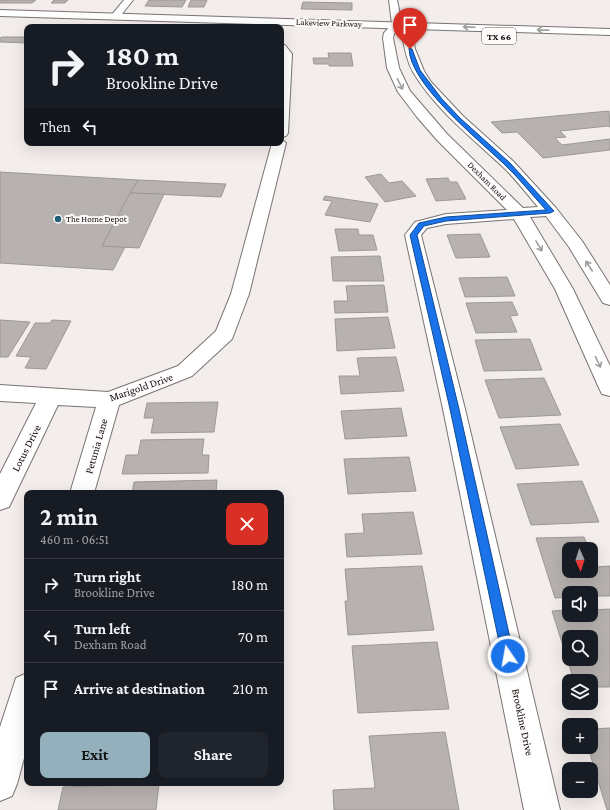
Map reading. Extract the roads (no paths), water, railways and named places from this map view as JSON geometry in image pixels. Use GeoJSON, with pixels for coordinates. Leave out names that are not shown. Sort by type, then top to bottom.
{"type":"FeatureCollection","features":[{"type":"Feature","properties":{"kind":"street"},"geometry":{"type":"LineString","coordinates":[[111,20],[129,0]]}},
{"type":"Feature","properties":{"kind":"street","name":"Dexham Road"},"geometry":{"type":"LineString","coordinates":[[393,0],[393,29],[388,38],[393,68],[404,92],[421,114],[442,137],[519,213],[564,289],[610,388]]}},
{"type":"Feature","properties":{"kind":"street","name":"Lakeview Parkway"},"geometry":{"type":"LineString","coordinates":[[0,13],[174,24]]}},
{"type":"Feature","properties":{"kind":"street","name":"Lakeview Parkway"},"geometry":{"type":"LineString","coordinates":[[0,21],[111,20],[236,24]]}},
{"type":"Feature","properties":{"kind":"street","name":"Lakeview Parkway"},"geometry":{"type":"LineString","coordinates":[[284,26],[393,29],[407,33],[610,40]]}},
{"type":"Feature","properties":{"kind":"street","name":"Lakeview Parkway"},"geometry":{"type":"LineString","coordinates":[[284,29],[610,32]]}},
{"type":"Feature","properties":{"kind":"street"},"geometry":{"type":"LineString","coordinates":[[407,33],[410,49],[418,71],[427,84],[458,119],[508,164],[550,211],[576,245],[610,299]]}},
{"type":"Feature","properties":{"kind":"street"},"geometry":{"type":"LineString","coordinates":[[284,50],[287,54],[284,94]]}},
{"type":"Feature","properties":{"kind":"street","name":"Marigold Drive"},"geometry":{"type":"LineString","coordinates":[[0,393],[109,400],[185,371],[225,334],[240,294],[278,146]]}},
{"type":"Feature","properties":{"kind":"street","name":"Brookline Drive"},"geometry":{"type":"LineString","coordinates":[[542,810],[454,409],[413,235],[421,225],[446,219],[550,211]]}},
{"type":"Feature","properties":{"kind":"street","name":"Lotus Drive"},"geometry":{"type":"LineString","coordinates":[[0,499],[51,396]]}},
{"type":"Feature","properties":{"kind":"street","name":"Petunia Lane"},"geometry":{"type":"LineString","coordinates":[[83,490],[109,400]]}},
{"type":"Feature","properties":{"kind":"street"},"geometry":{"type":"LineString","coordinates":[[0,784],[24,700]]}},
{"type":"Feature","properties":{"kind":"place","name":"The Home Depot"},"geometry":{"type":"Point","coordinates":[58,219]}}]}
